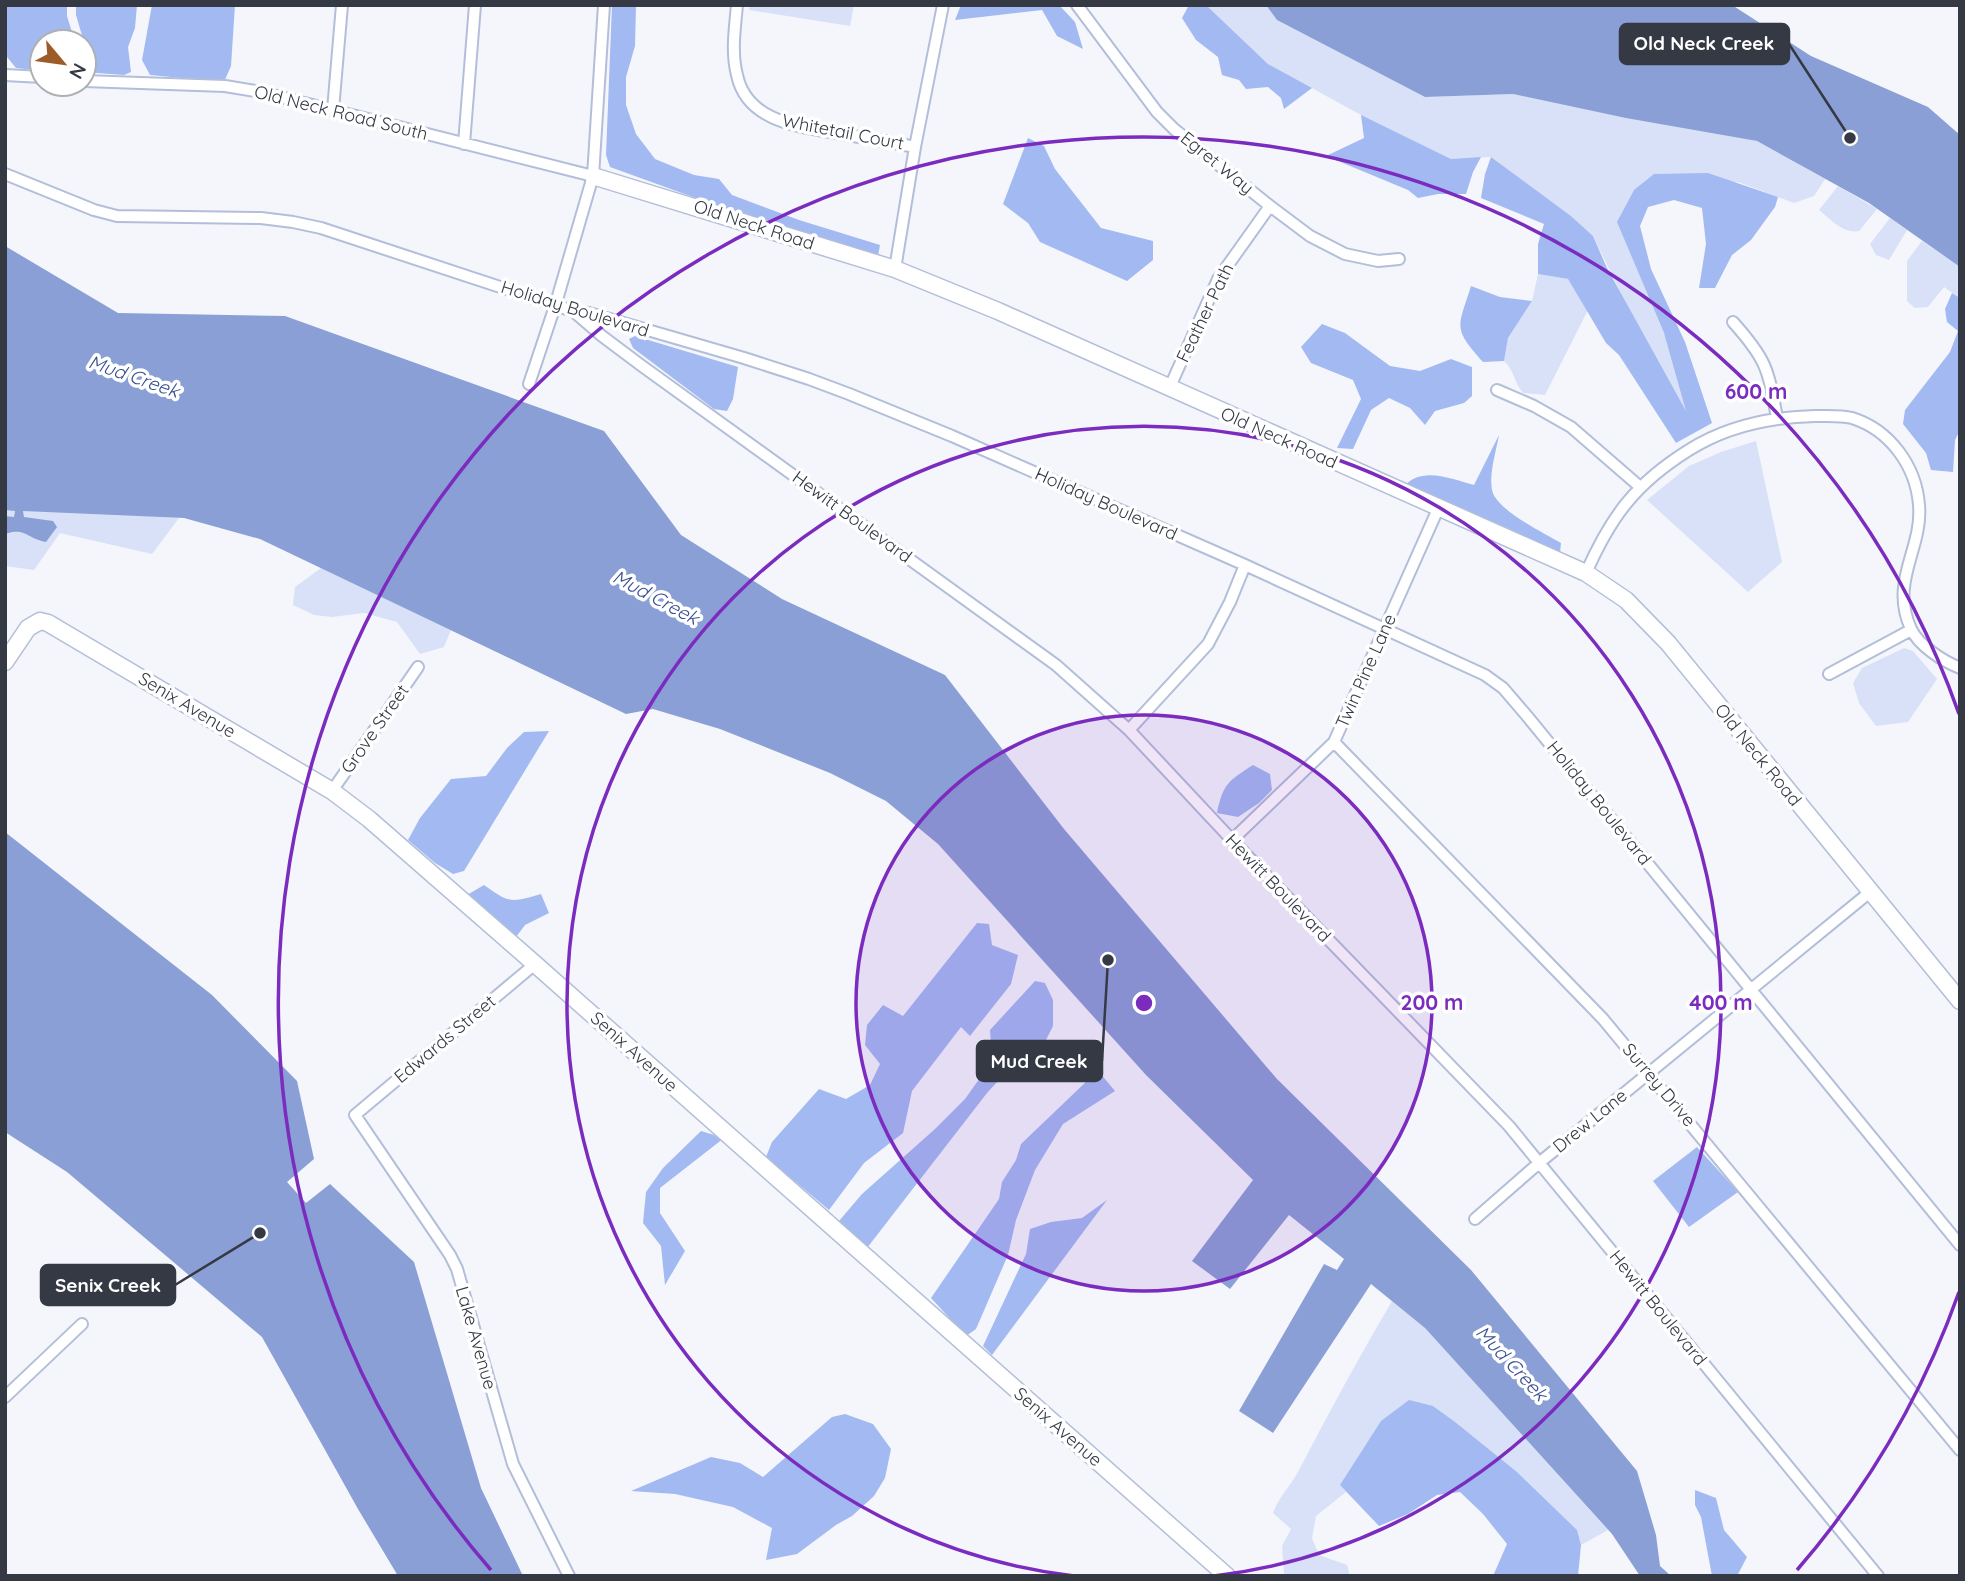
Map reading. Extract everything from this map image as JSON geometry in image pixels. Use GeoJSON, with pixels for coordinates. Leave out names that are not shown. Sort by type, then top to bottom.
{"type":"FeatureCollection","features":[{"type":"Feature","properties":{"kind":"street"},"geometry":{"type":"LineString","coordinates":[[333,110],[342,5]]}},
{"type":"Feature","properties":{"kind":"street"},"geometry":{"type":"LineString","coordinates":[[464,144],[475,5]]}},
{"type":"Feature","properties":{"kind":"street"},"geometry":{"type":"LineString","coordinates":[[528,384],[556,303],[593,176],[604,5]]}},
{"type":"Feature","properties":{"kind":"street","name":"Whitetail Court"},"geometry":{"type":"LineString","coordinates":[[737,5],[733,49],[737,76],[750,101],[762,111],[785,123],[915,147]]}},
{"type":"Feature","properties":{"kind":"street"},"geometry":{"type":"LineString","coordinates":[[895,269],[915,147],[943,5]]}},
{"type":"Feature","properties":{"kind":"street","name":"Egret Way"},"geometry":{"type":"LineString","coordinates":[[1077,5],[1157,112],[1186,139],[1270,206],[1310,236],[1345,254],[1378,261],[1399,259]]}},
{"type":"Feature","properties":{"kind":"street"},"geometry":{"type":"LineString","coordinates":[[5,75],[28,76]]}},
{"type":"Feature","properties":{"kind":"street","name":"Old Neck Road South"},"geometry":{"type":"LineString","coordinates":[[98,81],[225,86],[261,92],[593,176]]}},
{"type":"Feature","properties":{"kind":"street","name":"Holiday Boulevard"},"geometry":{"type":"LineString","coordinates":[[5,174],[94,210],[117,216],[261,218],[321,228],[556,303],[573,311],[589,313],[809,379],[951,436],[1245,565],[1485,675],[1503,688],[1960,1245]]}},
{"type":"Feature","properties":{"kind":"street","name":"Old Neck Road"},"geometry":{"type":"LineString","coordinates":[[593,176],[895,269],[998,311],[1586,573],[1615,591],[1651,625],[1960,1001]]}},
{"type":"Feature","properties":{"kind":"street","name":"Feather Path"},"geometry":{"type":"LineString","coordinates":[[1169,389],[1218,279],[1270,206]]}},
{"type":"Feature","properties":{"kind":"street","name":"Hewitt Boulevard"},"geometry":{"type":"LineString","coordinates":[[573,311],[642,366],[1056,665],[1129,730],[1509,1126],[1878,1576]]}},
{"type":"Feature","properties":{"kind":"street"},"geometry":{"type":"LineString","coordinates":[[1733,322],[1757,349],[1767,367],[1777,418]]}},
{"type":"Feature","properties":{"kind":"street"},"geometry":{"type":"LineString","coordinates":[[1497,390],[1534,406],[1571,427],[1639,486]]}},
{"type":"Feature","properties":{"kind":"street"},"geometry":{"type":"LineString","coordinates":[[1586,573],[1609,525],[1639,486],[1703,440],[1742,426],[1777,418],[1849,417],[1887,438],[1910,469],[1920,507],[1915,543],[1904,577],[1903,591],[1911,630],[1936,655],[1960,668]]}},
{"type":"Feature","properties":{"kind":"street","name":"Twin Pine Lane"},"geometry":{"type":"LineString","coordinates":[[1232,840],[1334,742],[1438,509]]}},
{"type":"Feature","properties":{"kind":"street"},"geometry":{"type":"LineString","coordinates":[[1129,730],[1208,644],[1230,602],[1245,565]]}},
{"type":"Feature","properties":{"kind":"street","name":"Senix Avenue"},"geometry":{"type":"LineString","coordinates":[[5,662],[27,628],[40,621],[48,623],[332,791],[369,819],[535,964],[1227,1576]]}},
{"type":"Feature","properties":{"kind":"street"},"geometry":{"type":"LineString","coordinates":[[1829,674],[1911,630]]}},
{"type":"Feature","properties":{"kind":"street","name":"Grove Street"},"geometry":{"type":"LineString","coordinates":[[332,791],[418,667]]}},
{"type":"Feature","properties":{"kind":"street","name":"Surrey Drive"},"geometry":{"type":"LineString","coordinates":[[1334,742],[1603,1019],[1960,1450]]}},
{"type":"Feature","properties":{"kind":"street","name":"Drew Lane"},"geometry":{"type":"LineString","coordinates":[[1475,1219],[1539,1163],[1870,892]]}},
{"type":"Feature","properties":{"kind":"street","name":"Edwards Street"},"geometry":{"type":"LineString","coordinates":[[355,1115],[535,964]]}},
{"type":"Feature","properties":{"kind":"street","name":"Lake Avenue"},"geometry":{"type":"LineString","coordinates":[[355,1115],[457,1269],[513,1464],[569,1576]]}},
{"type":"Feature","properties":{"kind":"street"},"geometry":{"type":"LineString","coordinates":[[5,1397],[82,1324]]}},
{"type":"Feature","properties":{"kind":"shaded area"},"geometry":{"type":"Polygon","coordinates":[[[5,5],[67,5],[71,28],[28,28],[28,69],[16,68],[5,50],[5,5]]]}},
{"type":"Feature","properties":{"kind":"shaded area"},"geometry":{"type":"Polygon","coordinates":[[[76,5],[137,5],[135,28],[128,47],[131,72],[124,75],[98,73],[98,28],[80,28],[76,5]]]}},
{"type":"Feature","properties":{"kind":"shaded area"},"geometry":{"type":"Polygon","coordinates":[[[152,5],[235,5],[231,66],[224,82],[150,75],[142,60],[152,5]]]}},
{"type":"Feature","properties":{"kind":"shaded area"},"geometry":{"type":"Polygon","coordinates":[[[612,5],[636,5],[635,46],[626,77],[626,105],[636,134],[655,159],[694,175],[719,179],[732,195],[799,220],[880,245],[878,256],[762,222],[610,167],[606,155],[612,5]]]}},
{"type":"Feature","properties":{"kind":"shaded area"},"geometry":{"type":"Polygon","coordinates":[[[750,5],[854,5],[850,26],[749,10],[750,5]]]}},
{"type":"Feature","properties":{"kind":"shaded area"},"geometry":{"type":"Polygon","coordinates":[[[961,5],[1059,5],[1075,22],[1083,49],[1057,36],[1042,10],[955,20],[961,5]]]}},
{"type":"Feature","properties":{"kind":"shaded area"},"geometry":{"type":"Polygon","coordinates":[[[1189,5],[1206,5],[1268,64],[1312,88],[1284,109],[1281,98],[1268,87],[1246,89],[1239,80],[1222,75],[1218,57],[1196,40],[1182,18],[1189,5]]]}},
{"type":"Feature","properties":{"kind":"shaded area"},"geometry":{"type":"Polygon","coordinates":[[[1206,5],[1266,5],[1277,20],[1425,97],[1513,94],[1757,141],[1825,179],[1814,196],[1794,203],[1738,182],[1634,190],[1618,222],[1700,421],[1688,430],[1593,236],[1571,216],[1491,157],[1451,159],[1370,120],[1268,64],[1206,5]]]}},
{"type":"Feature","properties":{"kind":"shaded area"},"geometry":{"type":"Polygon","coordinates":[[[1361,115],[1451,159],[1481,157],[1466,194],[1438,194],[1418,198],[1408,190],[1326,156],[1364,138],[1361,115]]]}},
{"type":"Feature","properties":{"kind":"shaded area"},"geometry":{"type":"Polygon","coordinates":[[[1028,138],[1044,146],[1055,169],[1101,228],[1153,241],[1153,260],[1127,281],[1040,242],[1028,223],[1003,204],[1028,138]]]}},
{"type":"Feature","properties":{"kind":"shaded area"},"geometry":{"type":"Polygon","coordinates":[[[1491,157],[1571,216],[1593,236],[1607,268],[1686,411],[1664,333],[1617,222],[1634,190],[1654,174],[1708,173],[1778,197],[1775,207],[1751,240],[1732,255],[1715,288],[1699,288],[1706,244],[1702,208],[1674,200],[1648,207],[1640,226],[1651,269],[1685,342],[1712,423],[1676,443],[1619,355],[1606,343],[1568,279],[1538,274],[1538,244],[1544,224],[1481,198],[1491,157]]]}},
{"type":"Feature","properties":{"kind":"shaded area"},"geometry":{"type":"Polygon","coordinates":[[[1838,186],[1877,209],[1859,231],[1842,228],[1819,210],[1838,186]]]}},
{"type":"Feature","properties":{"kind":"shaded area"},"geometry":{"type":"Polygon","coordinates":[[[1890,218],[1907,230],[1889,260],[1876,255],[1870,244],[1890,218]]]}},
{"type":"Feature","properties":{"kind":"shaded area"},"geometry":{"type":"Polygon","coordinates":[[[1922,241],[1960,267],[1960,298],[1944,287],[1928,307],[1915,308],[1907,301],[1907,261],[1922,241]]]}},
{"type":"Feature","properties":{"kind":"shaded area"},"geometry":{"type":"Polygon","coordinates":[[[1538,274],[1568,279],[1588,310],[1545,395],[1523,393],[1504,361],[1508,338],[1532,301],[1538,274]]]}},
{"type":"Feature","properties":{"kind":"shaded area"},"geometry":{"type":"Polygon","coordinates":[[[1471,286],[1500,297],[1532,301],[1508,338],[1504,361],[1483,362],[1462,334],[1461,319],[1471,286]]]}},
{"type":"Feature","properties":{"kind":"shaded area"},"geometry":{"type":"Polygon","coordinates":[[[1952,293],[1960,298],[1960,430],[1955,440],[1953,472],[1931,470],[1926,453],[1903,424],[1905,410],[1950,352],[1958,331],[1947,322],[1945,309],[1952,293]]]}},
{"type":"Feature","properties":{"kind":"shaded area"},"geometry":{"type":"Polygon","coordinates":[[[1322,324],[1345,333],[1390,366],[1420,371],[1451,359],[1472,367],[1472,396],[1464,403],[1435,411],[1425,425],[1410,408],[1389,398],[1371,410],[1353,449],[1337,448],[1361,399],[1353,380],[1311,363],[1301,347],[1322,324]]]}},
{"type":"Feature","properties":{"kind":"shaded area"},"geometry":{"type":"Polygon","coordinates":[[[635,336],[738,367],[733,399],[727,411],[714,409],[633,348],[629,339],[635,336]]]}},
{"type":"Feature","properties":{"kind":"shaded area"},"geometry":{"type":"Polygon","coordinates":[[[1499,435],[1491,477],[1495,498],[1511,513],[1561,543],[1560,553],[1403,488],[1410,481],[1427,475],[1474,485],[1499,435]]]}},
{"type":"Feature","properties":{"kind":"shaded area"},"geometry":{"type":"Polygon","coordinates":[[[1756,441],[1782,562],[1748,592],[1647,500],[1689,466],[1756,441]]]}},
{"type":"Feature","properties":{"kind":"shaded area"},"geometry":{"type":"Polygon","coordinates":[[[5,510],[179,518],[152,554],[60,533],[34,570],[5,566],[5,510]]]}},
{"type":"Feature","properties":{"kind":"shaded area"},"geometry":{"type":"Polygon","coordinates":[[[321,568],[451,630],[444,647],[420,654],[397,622],[364,613],[332,617],[314,615],[293,605],[295,587],[321,568]]]}},
{"type":"Feature","properties":{"kind":"shaded area"},"geometry":{"type":"Polygon","coordinates":[[[1904,648],[1913,651],[1937,679],[1908,722],[1876,726],[1859,703],[1853,683],[1862,668],[1904,648]]]}},
{"type":"Feature","properties":{"kind":"shaded area"},"geometry":{"type":"Polygon","coordinates":[[[549,731],[464,871],[453,874],[408,840],[420,818],[451,779],[486,776],[507,748],[524,732],[549,731]]]}},
{"type":"Feature","properties":{"kind":"shaded area"},"geometry":{"type":"Polygon","coordinates":[[[1253,765],[1270,774],[1272,790],[1238,817],[1217,813],[1224,789],[1253,765]]]}},
{"type":"Feature","properties":{"kind":"shaded area"},"geometry":{"type":"Polygon","coordinates":[[[484,885],[511,900],[541,894],[549,913],[525,925],[516,937],[467,895],[484,885]]]}},
{"type":"Feature","properties":{"kind":"shaded area"},"geometry":{"type":"Polygon","coordinates":[[[977,923],[989,924],[992,945],[1018,955],[1011,984],[970,1036],[961,1027],[912,1091],[903,1133],[864,1163],[829,1210],[766,1157],[772,1142],[819,1089],[846,1099],[870,1085],[880,1064],[865,1045],[867,1025],[883,1005],[903,1016],[977,923]]]}},
{"type":"Feature","properties":{"kind":"shaded area"},"geometry":{"type":"Polygon","coordinates":[[[1035,981],[1045,983],[1053,1000],[1053,1026],[1040,1052],[1008,1070],[987,1093],[867,1248],[839,1221],[862,1194],[965,1099],[992,1061],[990,1030],[1035,981]]]}},
{"type":"Feature","properties":{"kind":"shaded area"},"geometry":{"type":"Polygon","coordinates":[[[1100,1073],[1115,1091],[1063,1124],[1035,1170],[1016,1220],[1008,1255],[976,1329],[966,1336],[931,1298],[999,1199],[1002,1182],[1016,1160],[1021,1144],[1089,1079],[1100,1073]]]}},
{"type":"Feature","properties":{"kind":"shaded area"},"geometry":{"type":"Polygon","coordinates":[[[701,1131],[724,1138],[660,1188],[660,1213],[685,1251],[665,1285],[661,1246],[643,1223],[646,1192],[663,1168],[701,1131]]]}},
{"type":"Feature","properties":{"kind":"shaded area"},"geometry":{"type":"Polygon","coordinates":[[[1697,1147],[1738,1192],[1689,1227],[1653,1181],[1697,1147]]]}},
{"type":"Feature","properties":{"kind":"shaded area"},"geometry":{"type":"Polygon","coordinates":[[[1107,1200],[992,1355],[983,1346],[1026,1254],[1030,1229],[1051,1222],[1082,1218],[1107,1200]]]}},
{"type":"Feature","properties":{"kind":"shaded area"},"geometry":{"type":"Polygon","coordinates":[[[1392,1301],[1425,1328],[1608,1530],[1581,1545],[1577,1530],[1517,1472],[1433,1406],[1340,1485],[1346,1492],[1316,1516],[1312,1538],[1319,1555],[1347,1565],[1350,1576],[1286,1576],[1282,1546],[1291,1529],[1273,1513],[1392,1301]]]}},
{"type":"Feature","properties":{"kind":"shaded area"},"geometry":{"type":"Polygon","coordinates":[[[1409,1400],[1433,1406],[1455,1422],[1517,1472],[1577,1530],[1581,1545],[1578,1576],[1493,1576],[1507,1544],[1483,1514],[1460,1492],[1437,1495],[1408,1514],[1379,1526],[1340,1485],[1381,1421],[1409,1400]]]}},
{"type":"Feature","properties":{"kind":"shaded area"},"geometry":{"type":"Polygon","coordinates":[[[845,1414],[873,1424],[891,1449],[885,1478],[874,1496],[852,1516],[797,1554],[766,1560],[772,1528],[733,1507],[675,1494],[631,1491],[711,1457],[740,1463],[763,1477],[832,1417],[845,1414]]]}},
{"type":"Feature","properties":{"kind":"shaded area"},"geometry":{"type":"Polygon","coordinates":[[[1695,1490],[1716,1498],[1724,1530],[1747,1557],[1737,1576],[1712,1576],[1701,1517],[1695,1505],[1695,1490]]]}},
{"type":"Feature","properties":{"kind":"water"},"geometry":{"type":"Polygon","coordinates":[[[1266,5],[1732,5],[1811,56],[1928,107],[1960,135],[1960,267],[1869,203],[1757,141],[1626,118],[1513,94],[1425,97],[1277,20],[1266,5]]]}},
{"type":"Feature","properties":{"kind":"water","name":"Mud Creek"},"geometry":{"type":"Polygon","coordinates":[[[5,246],[118,313],[285,316],[604,431],[681,535],[782,599],[945,675],[1064,829],[1277,1079],[1471,1270],[1637,1471],[1656,1535],[1660,1566],[1671,1576],[1640,1576],[1612,1534],[1425,1328],[1371,1284],[1273,1433],[1239,1411],[1324,1264],[1337,1270],[1344,1259],[1289,1215],[1230,1289],[1192,1261],[1253,1180],[1146,1075],[938,844],[886,801],[830,773],[720,729],[653,709],[626,714],[260,539],[184,518],[23,511],[24,517],[53,521],[57,527],[46,542],[18,532],[5,534],[5,516],[14,517],[15,511],[5,510],[5,246]]]}},
{"type":"Feature","properties":{"kind":"water"},"geometry":{"type":"Polygon","coordinates":[[[5,832],[212,995],[297,1081],[314,1159],[287,1182],[306,1203],[330,1184],[414,1262],[481,1488],[523,1576],[398,1576],[262,1337],[67,1172],[5,1132],[5,832]]]}},
{"type":"Feature","properties":{"kind":"place","name":"Old Neck Creek"},"geometry":{"type":"Point","coordinates":[1850,138]}},
{"type":"Feature","properties":{"kind":"place","name":"Mud Creek"},"geometry":{"type":"Point","coordinates":[1108,960]}},
{"type":"Feature","properties":{"kind":"place","name":"Senix Creek"},"geometry":{"type":"Point","coordinates":[260,1233]}}]}
